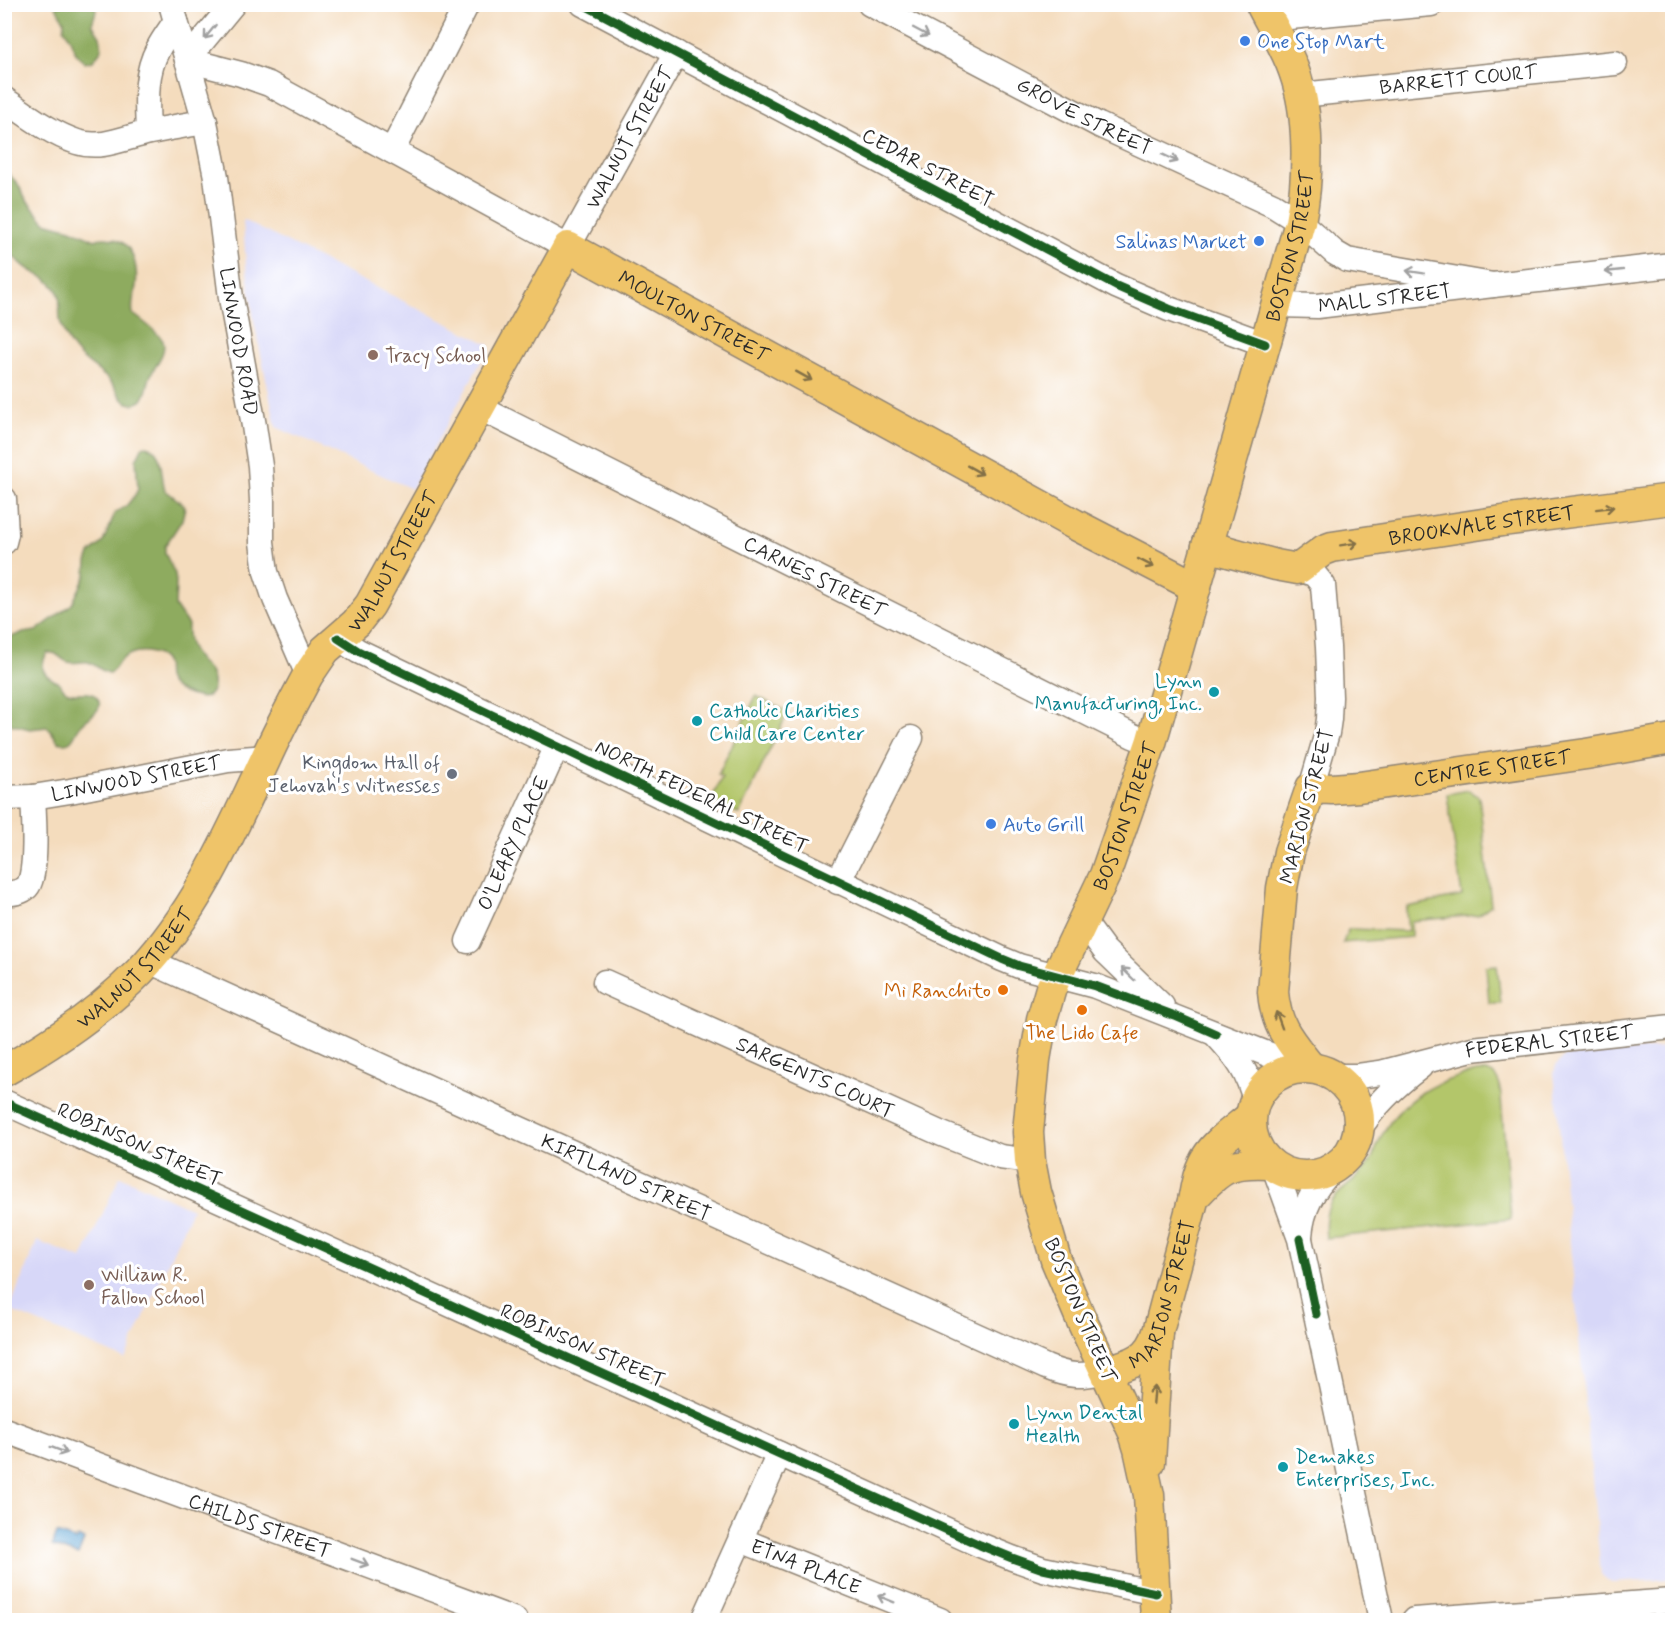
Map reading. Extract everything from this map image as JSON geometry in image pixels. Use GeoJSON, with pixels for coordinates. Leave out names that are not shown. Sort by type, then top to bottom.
{"type":"FeatureCollection","features":[{"type":"Feature","properties":{"kind":"main road","name":"BOSTON STREET"},"geometry":{"type":"LineString","coordinates":[[1156,1607],[1149,1495],[1144,1468],[1134,1433],[1056,1260],[1036,1192],[1030,1161],[1028,1132],[1035,1060],[1044,1010],[1055,976],[1111,860],[1150,743],[1300,222],[1305,185],[1305,130],[1301,95],[1290,61],[1264,11]]}},
{"type":"Feature","properties":{"kind":"main road","name":"WALNUT STREET"},"geometry":{"type":"LineString","coordinates":[[4,1071],[54,1042],[87,1019],[149,961],[184,916],[207,878],[308,675],[321,655],[356,623],[370,605],[568,247]]}},
{"type":"Feature","properties":{"kind":"main road","name":"MOULTON STREET"},"geometry":{"type":"LineString","coordinates":[[568,247],[1144,562],[1196,587]]}},
{"type":"Feature","properties":{"kind":"main road","name":"BROOKVALE STREET"},"geometry":{"type":"LineString","coordinates":[[1298,569],[1324,550],[1332,547],[1502,521],[1672,499]]}},
{"type":"Feature","properties":{"kind":"main road","name":"MARION STREET"},"geometry":{"type":"LineString","coordinates":[[1207,546],[1298,569]]}},
{"type":"Feature","properties":{"kind":"main road","name":"CENTRE STREET"},"geometry":{"type":"LineString","coordinates":[[1311,788],[1359,787],[1672,739]]}},
{"type":"Feature","properties":{"kind":"main road","name":"MARION STREET"},"geometry":{"type":"LineString","coordinates":[[1311,788],[1297,827],[1286,870],[1279,914],[1273,993],[1279,1023],[1288,1039],[1316,1071]]}},
{"type":"Feature","properties":{"kind":"main road"},"geometry":{"type":"LineString","coordinates":[[1286,1071],[1316,1071],[1350,1090],[1355,1100],[1359,1130],[1350,1153],[1332,1170],[1315,1176],[1303,1177],[1285,1173],[1264,1159],[1251,1131],[1253,1109],[1259,1094],[1270,1080],[1286,1071]]}},
{"type":"Feature","properties":{"kind":"main road","name":"MARION STREET"},"geometry":{"type":"LineString","coordinates":[[1106,1371],[1130,1364],[1145,1356],[1152,1347],[1204,1162],[1218,1144],[1253,1109]]}},
{"type":"Feature","properties":{"kind":"main road","name":"MARION STREET"},"geometry":{"type":"LineString","coordinates":[[1194,1197],[1222,1170],[1242,1164],[1272,1166]]}},
{"type":"Feature","properties":{"kind":"main road"},"geometry":{"type":"LineString","coordinates":[[1149,1495],[1158,1332]]}},
{"type":"Feature","properties":{"kind":"street"},"geometry":{"type":"LineString","coordinates":[[187,60],[233,4]]}},
{"type":"Feature","properties":{"kind":"street"},"geometry":{"type":"LineString","coordinates":[[392,151],[467,4]]}},
{"type":"Feature","properties":{"kind":"street","name":"CEDAR STREET"},"geometry":{"type":"LineString","coordinates":[[583,4],[1116,286],[1169,309],[1264,344]]}},
{"type":"Feature","properties":{"kind":"street","name":"GROVE STREET"},"geometry":{"type":"LineString","coordinates":[[870,4],[1099,125],[1274,205],[1300,222]]}},
{"type":"Feature","properties":{"kind":"street"},"geometry":{"type":"LineString","coordinates":[[1264,11],[1431,4]]}},
{"type":"Feature","properties":{"kind":"street"},"geometry":{"type":"LineString","coordinates":[[148,132],[147,99],[150,68],[173,13]]}},
{"type":"Feature","properties":{"kind":"street","name":"LINWOOD ROAD"},"geometry":{"type":"LineString","coordinates":[[173,13],[205,122],[216,177],[231,298],[259,458],[264,561],[271,590],[308,675]]}},
{"type":"Feature","properties":{"kind":"street","name":"WALNUT STREET"},"geometry":{"type":"LineString","coordinates":[[568,247],[676,53]]}},
{"type":"Feature","properties":{"kind":"street","name":"MOULTON STREET"},"geometry":{"type":"LineString","coordinates":[[187,60],[265,82],[568,247]]}},
{"type":"Feature","properties":{"kind":"street","name":"BARRETT COURT"},"geometry":{"type":"LineString","coordinates":[[1301,95],[1615,63]]}},
{"type":"Feature","properties":{"kind":"street"},"geometry":{"type":"LineString","coordinates":[[4,99],[51,130],[83,144],[110,143],[148,132],[205,122]]}},
{"type":"Feature","properties":{"kind":"street","name":"MALL STREET"},"geometry":{"type":"LineString","coordinates":[[1300,222],[1335,253],[1351,261],[1493,285]]}},
{"type":"Feature","properties":{"kind":"street","name":"MALL STREET"},"geometry":{"type":"LineString","coordinates":[[1277,305],[1317,306],[1672,265]]}},
{"type":"Feature","properties":{"kind":"street","name":"CARNES STREET"},"geometry":{"type":"LineString","coordinates":[[480,408],[935,638],[1150,743]]}},
{"type":"Feature","properties":{"kind":"street"},"geometry":{"type":"LineString","coordinates":[[4,499],[6,534],[4,542]]}},
{"type":"Feature","properties":{"kind":"street","name":"MARION STREET"},"geometry":{"type":"LineString","coordinates":[[1298,569],[1314,574],[1323,585],[1329,657],[1329,719],[1311,788]]}},
{"type":"Feature","properties":{"kind":"street","name":"NORTH FEDERAL STREET"},"geometry":{"type":"LineString","coordinates":[[338,638],[358,651],[838,882],[1002,959],[1055,976]]}},
{"type":"Feature","properties":{"kind":"street"},"geometry":{"type":"LineString","coordinates":[[838,882],[911,738]]}},
{"type":"Feature","properties":{"kind":"street","name":"O'LEARY PLACE"},"geometry":{"type":"LineString","coordinates":[[468,941],[558,746]]}},
{"type":"Feature","properties":{"kind":"street","name":"LINWOOD STREET"},"geometry":{"type":"LineString","coordinates":[[4,798],[33,797],[228,760],[266,757]]}},
{"type":"Feature","properties":{"kind":"street"},"geometry":{"type":"LineString","coordinates":[[4,894],[25,889],[32,877],[33,797]]}},
{"type":"Feature","properties":{"kind":"street","name":"FEDERAL STREET"},"geometry":{"type":"LineString","coordinates":[[1083,921],[1105,951],[1170,1014]]}},
{"type":"Feature","properties":{"kind":"street","name":"KIRTLAND STREET"},"geometry":{"type":"LineString","coordinates":[[149,961],[1046,1367],[1082,1376],[1106,1371]]}},
{"type":"Feature","properties":{"kind":"street","name":"FEDERAL STREET"},"geometry":{"type":"LineString","coordinates":[[1055,976],[1095,986],[1316,1071],[1369,1075],[1472,1049],[1672,1027]]}},
{"type":"Feature","properties":{"kind":"street","name":"SARGENTS COURT"},"geometry":{"type":"LineString","coordinates":[[605,982],[942,1134],[1000,1157],[1030,1161]]}},
{"type":"Feature","properties":{"kind":"street","name":"FEDERAL STREET"},"geometry":{"type":"LineString","coordinates":[[1216,1034],[1243,1066],[1250,1081],[1253,1109]]}},
{"type":"Feature","properties":{"kind":"street","name":"FEDERAL STREET"},"geometry":{"type":"LineString","coordinates":[[1359,1130],[1376,1105],[1426,1061]]}},
{"type":"Feature","properties":{"kind":"street","name":"ROBINSON STREET"},"geometry":{"type":"LineString","coordinates":[[4,1102],[1018,1560],[1156,1607]]}},
{"type":"Feature","properties":{"kind":"street"},"geometry":{"type":"LineString","coordinates":[[1272,1166],[1300,1239],[1381,1620]]}},
{"type":"Feature","properties":{"kind":"street"},"geometry":{"type":"LineString","coordinates":[[1300,1239],[1305,1208],[1316,1187],[1332,1170]]}},
{"type":"Feature","properties":{"kind":"street","name":"CHILDS STREET"},"geometry":{"type":"LineString","coordinates":[[4,1430],[515,1620]]}},
{"type":"Feature","properties":{"kind":"street"},"geometry":{"type":"LineString","coordinates":[[704,1620],[779,1454]]}},
{"type":"Feature","properties":{"kind":"street","name":"ETNA PLACE"},"geometry":{"type":"LineString","coordinates":[[741,1540],[940,1620]]}},
{"type":"Feature","properties":{"kind":"street"},"geometry":{"type":"LineString","coordinates":[[1414,1620],[1672,1601]]}},
{"type":"Feature","properties":{"kind":"shaded area","name":"Tracy School"},"geometry":{"type":"Polygon","coordinates":[[[243,220],[490,345],[412,489],[276,427],[254,321],[246,265],[243,220]]]}},
{"type":"Feature","properties":{"kind":"shaded area"},"geometry":{"type":"Polygon","coordinates":[[[1672,1047],[1672,1579],[1612,1583],[1601,1574],[1554,1072],[1556,1065],[1565,1056],[1672,1047]]]}},
{"type":"Feature","properties":{"kind":"shaded area","name":"William R. Fallon School"},"geometry":{"type":"Polygon","coordinates":[[[120,1176],[192,1209],[125,1359],[9,1310],[37,1241],[82,1259],[120,1176]]]}},
{"type":"Feature","properties":{"kind":"green space"},"geometry":{"type":"Polygon","coordinates":[[[55,5],[95,5],[96,11],[92,24],[100,36],[102,49],[93,61],[85,63],[77,55],[55,5]]]}},
{"type":"Feature","properties":{"kind":"green space"},"geometry":{"type":"Polygon","coordinates":[[[4,169],[18,184],[26,200],[45,222],[71,229],[95,240],[102,238],[121,241],[130,251],[136,272],[133,314],[158,335],[164,345],[141,401],[133,404],[126,402],[110,381],[76,352],[62,328],[56,289],[47,280],[5,251],[4,169]]]}},
{"type":"Feature","properties":{"kind":"green space"},"geometry":{"type":"Polygon","coordinates":[[[143,446],[155,451],[160,462],[165,490],[185,507],[182,520],[165,546],[165,553],[175,574],[175,606],[188,625],[193,651],[211,674],[213,688],[208,696],[201,698],[177,690],[167,678],[165,661],[150,652],[127,656],[109,673],[88,662],[68,662],[56,654],[47,653],[43,664],[46,675],[60,683],[68,692],[93,694],[99,702],[98,710],[79,727],[71,741],[64,743],[58,742],[47,727],[30,729],[5,723],[5,639],[36,631],[72,604],[86,575],[90,554],[103,542],[115,513],[127,505],[138,489],[136,460],[143,446]]]}},
{"type":"Feature","properties":{"kind":"green space"},"geometry":{"type":"Polygon","coordinates":[[[756,696],[788,712],[739,814],[711,800],[722,777],[718,775],[756,696]]]}},
{"type":"Feature","properties":{"kind":"green space"},"geometry":{"type":"Polygon","coordinates":[[[1469,790],[1479,797],[1491,905],[1478,915],[1411,921],[1411,937],[1343,943],[1348,930],[1351,929],[1408,931],[1407,907],[1462,896],[1447,794],[1469,790]]]}},
{"type":"Feature","properties":{"kind":"green space"},"geometry":{"type":"Polygon","coordinates":[[[1497,965],[1501,1003],[1489,1003],[1486,966],[1497,965]]]}},
{"type":"Feature","properties":{"kind":"green space"},"geometry":{"type":"Polygon","coordinates":[[[1477,1072],[1492,1073],[1500,1086],[1511,1219],[1326,1238],[1325,1223],[1331,1203],[1367,1166],[1383,1133],[1401,1109],[1435,1086],[1477,1072]]]}},
{"type":"Feature","properties":{"kind":"water"},"geometry":{"type":"Polygon","coordinates":[[[57,1533],[76,1540],[78,1537],[84,1540],[78,1555],[52,1546],[57,1533]]]}},
{"type":"Feature","properties":{"kind":"cycle path"},"geometry":{"type":"LineString","coordinates":[[583,4],[1116,286],[1169,309],[1265,344]]}},
{"type":"Feature","properties":{"kind":"cycle path"},"geometry":{"type":"LineString","coordinates":[[338,638],[358,651],[1002,959],[1019,966],[1095,986],[1216,1034]]}},
{"type":"Feature","properties":{"kind":"cycle path"},"geometry":{"type":"LineString","coordinates":[[4,1102],[980,1545],[1043,1569],[1156,1593]]}},
{"type":"Feature","properties":{"kind":"cycle path"},"geometry":{"type":"LineString","coordinates":[[1300,1239],[1316,1314]]}},
{"type":"Feature","properties":{"kind":"place","name":"One Stop Mart"},"geometry":{"type":"Point","coordinates":[1245,41]}},
{"type":"Feature","properties":{"kind":"place","name":"Salinas Market"},"geometry":{"type":"Point","coordinates":[1259,241]}},
{"type":"Feature","properties":{"kind":"place","name":"Tracy School"},"geometry":{"type":"Point","coordinates":[373,355]}},
{"type":"Feature","properties":{"kind":"place","name":"Lynn Manufacturing, Inc."},"geometry":{"type":"Point","coordinates":[1214,692]}},
{"type":"Feature","properties":{"kind":"place","name":"Catholic Charities Child Care Center"},"geometry":{"type":"Point","coordinates":[697,721]}},
{"type":"Feature","properties":{"kind":"place","name":"Kingdom Hall of Jehovah's Witnesses"},"geometry":{"type":"Point","coordinates":[452,774]}},
{"type":"Feature","properties":{"kind":"place","name":"Auto Grill"},"geometry":{"type":"Point","coordinates":[991,824]}},
{"type":"Feature","properties":{"kind":"place","name":"Mi Ranchito"},"geometry":{"type":"Point","coordinates":[1003,990]}},
{"type":"Feature","properties":{"kind":"place","name":"The Lido Cafe"},"geometry":{"type":"Point","coordinates":[1082,1010]}},
{"type":"Feature","properties":{"kind":"place","name":"William R. Fallon School"},"geometry":{"type":"Point","coordinates":[89,1285]}},
{"type":"Feature","properties":{"kind":"place","name":"Lynn Dental Health"},"geometry":{"type":"Point","coordinates":[1014,1424]}},
{"type":"Feature","properties":{"kind":"place","name":"Demakes Enterprises, Inc."},"geometry":{"type":"Point","coordinates":[1283,1467]}}]}
